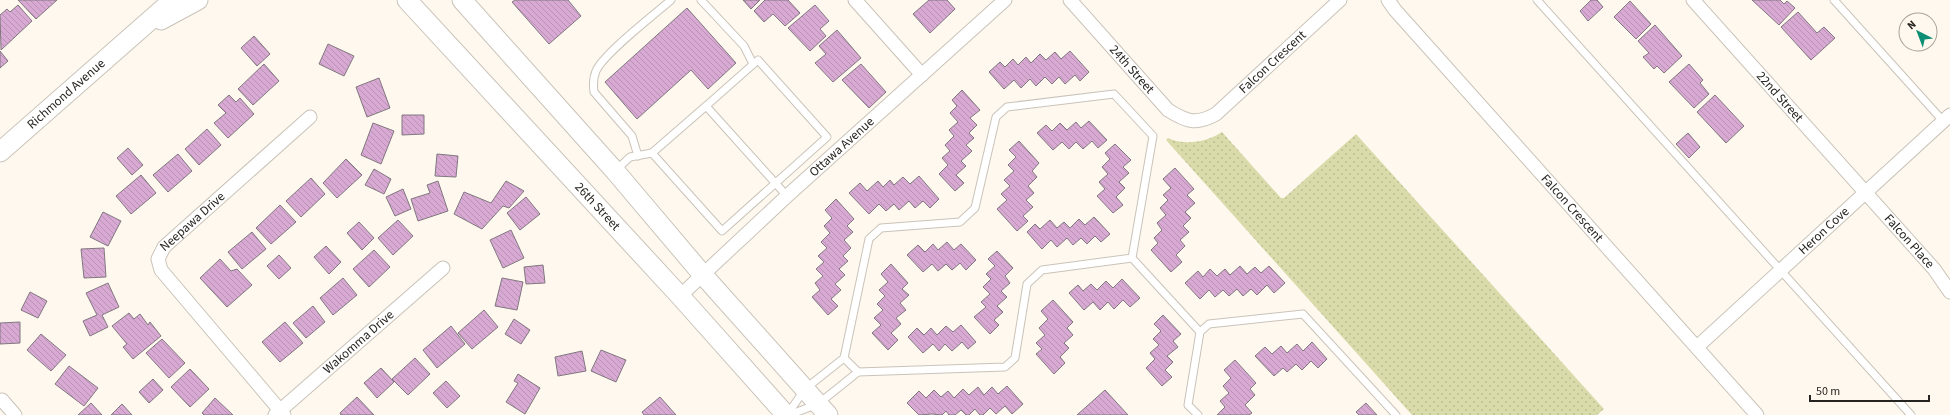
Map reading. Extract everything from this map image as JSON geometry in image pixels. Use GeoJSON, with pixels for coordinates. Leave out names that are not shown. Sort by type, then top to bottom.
{"type":"FeatureCollection","features":[{"type":"Feature","properties":{"kind":"street","name":"Richmond Avenue"},"geometry":{"type":"LineString","coordinates":[[0,152],[173,0]]}},
{"type":"Feature","properties":{"kind":"street","name":"Richmond Avenue"},"geometry":{"type":"LineString","coordinates":[[132,35],[198,0]]}},
{"type":"Feature","properties":{"kind":"street","name":"26th Street"},"geometry":{"type":"LineString","coordinates":[[407,0],[788,415]]}},
{"type":"Feature","properties":{"kind":"street"},"geometry":{"type":"LineString","coordinates":[[462,0],[615,171],[703,275],[823,409]]}},
{"type":"Feature","properties":{"kind":"street"},"geometry":{"type":"LineString","coordinates":[[855,0],[922,75]]}},
{"type":"Feature","properties":{"kind":"street","name":"Ottawa Avenue"},"geometry":{"type":"LineString","coordinates":[[680,296],[787,196],[1005,0]]}},
{"type":"Feature","properties":{"kind":"street","name":"24th Street"},"geometry":{"type":"LineString","coordinates":[[1070,0],[1168,110],[1181,118],[1192,121],[1203,121]]}},
{"type":"Feature","properties":{"kind":"street","name":"Falcon Crescent"},"geometry":{"type":"LineString","coordinates":[[1203,121],[1216,114],[1340,0]]}},
{"type":"Feature","properties":{"kind":"street","name":"Falcon Crescent"},"geometry":{"type":"LineString","coordinates":[[1388,0],[1395,10],[1489,117],[1757,415]]}},
{"type":"Feature","properties":{"kind":"street","name":"22nd Street"},"geometry":{"type":"LineString","coordinates":[[1693,0],[1867,193]]}},
{"type":"Feature","properties":{"kind":"street","name":"Neepawa Drive"},"geometry":{"type":"LineString","coordinates":[[280,414],[161,270],[158,259],[164,246],[310,116]]}},
{"type":"Feature","properties":{"kind":"street","name":"Heron Cove"},"geometry":{"type":"LineString","coordinates":[[1697,347],[1867,193],[1947,118]]}},
{"type":"Feature","properties":{"kind":"street","name":"Falcon Place"},"geometry":{"type":"LineString","coordinates":[[1867,193],[1934,269],[1950,292]]}},
{"type":"Feature","properties":{"kind":"street","name":"Wakomma Drive"},"geometry":{"type":"LineString","coordinates":[[280,414],[443,268]]}},
{"type":"Feature","properties":{"kind":"street"},"geometry":{"type":"LineString","coordinates":[[2,400],[15,415]]}},
{"type":"Feature","properties":{"kind":"lane"},"geometry":{"type":"LineString","coordinates":[[638,156],[632,136],[594,92],[592,84],[596,70],[605,58],[671,0]]}},
{"type":"Feature","properties":{"kind":"lane"},"geometry":{"type":"LineString","coordinates":[[701,0],[744,46],[753,64]]}},
{"type":"Feature","properties":{"kind":"lane"},"geometry":{"type":"LineString","coordinates":[[1537,0],[1911,415]]}},
{"type":"Feature","properties":{"kind":"lane"},"geometry":{"type":"LineString","coordinates":[[1834,0],[1947,118]]}},
{"type":"Feature","properties":{"kind":"lane"},"geometry":{"type":"LineString","coordinates":[[615,171],[630,157],[652,153],[758,60],[827,137],[722,231],[652,153]]}},
{"type":"Feature","properties":{"kind":"lane"},"geometry":{"type":"LineString","coordinates":[[788,415],[805,389],[844,358],[869,239],[881,228],[960,222],[975,208],[996,117],[1007,107],[1114,94],[1153,136],[1132,258]]}},
{"type":"Feature","properties":{"kind":"lane"},"geometry":{"type":"LineString","coordinates":[[706,106],[787,196]]}},
{"type":"Feature","properties":{"kind":"lane"},"geometry":{"type":"LineString","coordinates":[[1132,258],[1200,332]]}},
{"type":"Feature","properties":{"kind":"lane"},"geometry":{"type":"LineString","coordinates":[[788,415],[823,409],[858,372],[1005,367],[1014,358],[1027,284],[1042,270],[1132,258]]}},
{"type":"Feature","properties":{"kind":"lane"},"geometry":{"type":"LineString","coordinates":[[1198,415],[1188,405],[1200,332],[1209,324],[1303,314],[1396,415]]}},
{"type":"Feature","properties":{"kind":"lane"},"geometry":{"type":"LineString","coordinates":[[844,358],[858,372]]}},
{"type":"Feature","properties":{"kind":"green space"},"geometry":{"type":"Polygon","coordinates":[[[1222,132],[1281,198],[1284,198],[1356,134],[1604,409],[1597,415],[1412,415],[1166,140],[1168,138],[1182,142],[1196,142],[1210,138],[1222,132]]]}},
{"type":"Feature","properties":{"kind":"building"},"geometry":{"type":"Polygon","coordinates":[[[18,0],[57,0],[36,19],[18,0]]]}},
{"type":"Feature","properties":{"kind":"building"},"geometry":{"type":"Polygon","coordinates":[[[515,0],[568,0],[581,16],[549,44],[512,2],[515,0]]]}},
{"type":"Feature","properties":{"kind":"building"},"geometry":{"type":"Polygon","coordinates":[[[743,0],[760,0],[751,9],[743,0]]]}},
{"type":"Feature","properties":{"kind":"building"},"geometry":{"type":"Polygon","coordinates":[[[765,0],[788,0],[800,13],[785,26],[773,14],[764,22],[754,11],[765,0]]]}},
{"type":"Feature","properties":{"kind":"building"},"geometry":{"type":"Polygon","coordinates":[[[929,0],[947,0],[955,9],[930,33],[913,14],[929,0]]]}},
{"type":"Feature","properties":{"kind":"building"},"geometry":{"type":"Polygon","coordinates":[[[1591,0],[1597,0],[1603,7],[1588,21],[1580,11],[1591,0]]]}},
{"type":"Feature","properties":{"kind":"building"},"geometry":{"type":"Polygon","coordinates":[[[1752,0],[1780,0],[1784,4],[1787,1],[1795,8],[1779,25],[1752,0]]]}},
{"type":"Feature","properties":{"kind":"building"},"geometry":{"type":"Polygon","coordinates":[[[1630,1],[1651,24],[1636,39],[1614,17],[1630,1]]]}},
{"type":"Feature","properties":{"kind":"building"},"geometry":{"type":"Polygon","coordinates":[[[18,5],[32,21],[1,50],[0,15],[7,9],[10,12],[18,5]]]}},
{"type":"Feature","properties":{"kind":"building"},"geometry":{"type":"Polygon","coordinates":[[[815,5],[829,21],[820,29],[826,36],[810,51],[788,28],[815,5]]]}},
{"type":"Feature","properties":{"kind":"building"},"geometry":{"type":"Polygon","coordinates":[[[687,8],[736,63],[708,89],[691,70],[637,119],[605,82],[687,8]]]}},
{"type":"Feature","properties":{"kind":"building"},"geometry":{"type":"Polygon","coordinates":[[[1798,12],[1817,33],[1824,27],[1835,38],[1811,60],[1781,27],[1798,12]]]}},
{"type":"Feature","properties":{"kind":"building"},"geometry":{"type":"Polygon","coordinates":[[[1655,25],[1682,56],[1664,73],[1657,66],[1654,69],[1643,57],[1649,53],[1638,41],[1655,25]]]}},
{"type":"Feature","properties":{"kind":"building"},"geometry":{"type":"Polygon","coordinates":[[[837,30],[861,58],[833,82],[815,63],[826,54],[819,46],[837,30]]]}},
{"type":"Feature","properties":{"kind":"building"},"geometry":{"type":"Polygon","coordinates":[[[254,36],[270,54],[257,66],[241,48],[254,36]]]}},
{"type":"Feature","properties":{"kind":"building"},"geometry":{"type":"Polygon","coordinates":[[[328,44],[354,56],[344,76],[319,64],[328,44]]]}},
{"type":"Feature","properties":{"kind":"building"},"geometry":{"type":"Polygon","coordinates":[[[0,51],[8,61],[0,68],[0,51]]]}},
{"type":"Feature","properties":{"kind":"building"},"geometry":{"type":"Polygon","coordinates":[[[1070,51],[1089,72],[1080,81],[1075,75],[1065,84],[1059,77],[1052,84],[1045,77],[1036,86],[1030,79],[1021,88],[1014,80],[1004,89],[989,72],[1000,62],[1005,67],[1013,59],[1018,65],[1026,57],[1031,63],[1040,54],[1046,60],[1055,52],[1061,59],[1070,51]]]}},
{"type":"Feature","properties":{"kind":"building"},"geometry":{"type":"Polygon","coordinates":[[[264,64],[279,81],[253,105],[238,89],[264,64]]]}},
{"type":"Feature","properties":{"kind":"building"},"geometry":{"type":"Polygon","coordinates":[[[861,64],[886,92],[869,108],[842,80],[861,64]]]}},
{"type":"Feature","properties":{"kind":"building"},"geometry":{"type":"Polygon","coordinates":[[[1689,64],[1703,80],[1700,83],[1709,94],[1694,108],[1669,82],[1689,64]]]}},
{"type":"Feature","properties":{"kind":"building"},"geometry":{"type":"Polygon","coordinates":[[[379,78],[390,108],[367,117],[356,87],[379,78]]]}},
{"type":"Feature","properties":{"kind":"building"},"geometry":{"type":"Polygon","coordinates":[[[962,90],[980,110],[970,118],[977,125],[969,133],[974,138],[966,145],[972,151],[961,161],[966,166],[956,175],[964,183],[955,191],[939,174],[948,165],[942,158],[950,151],[945,145],[954,136],[949,130],[958,122],[950,113],[957,106],[952,100],[962,90]]]}},
{"type":"Feature","properties":{"kind":"building"},"geometry":{"type":"Polygon","coordinates":[[[229,95],[236,102],[240,98],[254,114],[228,138],[214,123],[226,113],[218,105],[229,95]]]}},
{"type":"Feature","properties":{"kind":"building"},"geometry":{"type":"Polygon","coordinates":[[[1715,95],[1744,126],[1726,143],[1697,112],[1715,95]]]}},
{"type":"Feature","properties":{"kind":"building"},"geometry":{"type":"Polygon","coordinates":[[[402,115],[424,115],[424,134],[402,135],[402,115]]]}},
{"type":"Feature","properties":{"kind":"building"},"geometry":{"type":"Polygon","coordinates":[[[1089,121],[1107,140],[1098,148],[1092,141],[1083,149],[1076,142],[1069,149],[1062,142],[1053,150],[1037,133],[1046,125],[1052,131],[1060,123],[1067,130],[1076,122],[1081,128],[1089,121]]]}},
{"type":"Feature","properties":{"kind":"building"},"geometry":{"type":"Polygon","coordinates":[[[373,123],[394,131],[381,164],[361,155],[373,123]]]}},
{"type":"Feature","properties":{"kind":"building"},"geometry":{"type":"Polygon","coordinates":[[[207,129],[221,145],[199,165],[185,149],[207,129]]]}},
{"type":"Feature","properties":{"kind":"building"},"geometry":{"type":"Polygon","coordinates":[[[1688,133],[1700,147],[1689,158],[1676,144],[1688,133]]]}},
{"type":"Feature","properties":{"kind":"building"},"geometry":{"type":"Polygon","coordinates":[[[1019,141],[1039,163],[1032,171],[1037,177],[1028,186],[1034,193],[1026,200],[1033,207],[1023,216],[1028,221],[1017,231],[997,209],[1007,200],[1001,194],[1010,186],[1004,180],[1014,171],[1008,165],[1016,157],[1009,150],[1019,141]]]}},
{"type":"Feature","properties":{"kind":"building"},"geometry":{"type":"Polygon","coordinates":[[[1115,144],[1131,160],[1123,167],[1129,173],[1119,182],[1125,188],[1116,197],[1123,205],[1113,213],[1097,196],[1105,189],[1099,182],[1108,174],[1102,167],[1110,159],[1105,153],[1115,144]]]}},
{"type":"Feature","properties":{"kind":"building"},"geometry":{"type":"Polygon","coordinates":[[[128,148],[143,165],[132,175],[117,158],[128,148]]]}},
{"type":"Feature","properties":{"kind":"building"},"geometry":{"type":"Polygon","coordinates":[[[178,154],[192,171],[168,192],[153,175],[178,154]]]}},
{"type":"Feature","properties":{"kind":"building"},"geometry":{"type":"Polygon","coordinates":[[[437,154],[458,156],[456,177],[435,176],[437,154]]]}},
{"type":"Feature","properties":{"kind":"building"},"geometry":{"type":"Polygon","coordinates":[[[346,159],[362,175],[337,198],[323,183],[346,159]]]}},
{"type":"Feature","properties":{"kind":"building"},"geometry":{"type":"Polygon","coordinates":[[[1175,168],[1194,189],[1187,195],[1195,203],[1185,212],[1191,218],[1183,226],[1189,232],[1180,240],[1185,246],[1176,255],[1182,262],[1171,272],[1151,250],[1158,243],[1154,238],[1162,230],[1157,223],[1166,215],[1160,208],[1168,200],[1163,195],[1171,188],[1163,179],[1175,168]]]}},
{"type":"Feature","properties":{"kind":"building"},"geometry":{"type":"Polygon","coordinates":[[[374,169],[391,179],[384,194],[365,185],[374,169]]]}},
{"type":"Feature","properties":{"kind":"building"},"geometry":{"type":"Polygon","coordinates":[[[141,175],[156,193],[131,214],[116,196],[141,175]]]}},
{"type":"Feature","properties":{"kind":"building"},"geometry":{"type":"Polygon","coordinates":[[[919,176],[939,199],[930,208],[923,201],[915,208],[909,201],[899,210],[894,204],[886,211],[879,204],[869,214],[849,193],[860,183],[867,191],[878,181],[883,187],[890,180],[894,185],[903,177],[910,184],[919,176]]]}},
{"type":"Feature","properties":{"kind":"building"},"geometry":{"type":"Polygon","coordinates":[[[311,178],[325,194],[301,217],[286,201],[311,178]]]}},
{"type":"Feature","properties":{"kind":"building"},"geometry":{"type":"Polygon","coordinates":[[[438,181],[448,211],[418,221],[411,199],[430,193],[427,185],[438,181]]]}},
{"type":"Feature","properties":{"kind":"building"},"geometry":{"type":"Polygon","coordinates":[[[506,181],[524,191],[509,208],[503,206],[482,229],[454,214],[464,192],[491,203],[506,181]]]}},
{"type":"Feature","properties":{"kind":"building"},"geometry":{"type":"Polygon","coordinates":[[[403,189],[411,209],[395,216],[386,197],[403,189]]]}},
{"type":"Feature","properties":{"kind":"building"},"geometry":{"type":"Polygon","coordinates":[[[526,197],[540,214],[520,230],[507,213],[526,197]]]}},
{"type":"Feature","properties":{"kind":"building"},"geometry":{"type":"Polygon","coordinates":[[[836,199],[854,219],[847,226],[853,232],[844,240],[851,248],[843,256],[848,261],[839,269],[845,275],[835,284],[841,290],[831,299],[838,306],[828,315],[812,297],[820,290],[815,283],[823,276],[816,269],[824,262],[818,256],[827,248],[821,242],[830,233],[824,226],[832,218],[825,210],[836,199]]]}},
{"type":"Feature","properties":{"kind":"building"},"geometry":{"type":"Polygon","coordinates":[[[280,205],[296,222],[271,244],[256,228],[280,205]]]}},
{"type":"Feature","properties":{"kind":"building"},"geometry":{"type":"Polygon","coordinates":[[[103,212],[121,221],[108,246],[90,237],[103,212]]]}},
{"type":"Feature","properties":{"kind":"building"},"geometry":{"type":"Polygon","coordinates":[[[1094,217],[1110,234],[1101,242],[1095,236],[1087,244],[1081,238],[1073,245],[1067,238],[1057,247],[1051,240],[1042,249],[1027,232],[1035,224],[1040,229],[1050,220],[1057,228],[1064,222],[1070,228],[1079,219],[1085,225],[1094,217]]]}},
{"type":"Feature","properties":{"kind":"building"},"geometry":{"type":"Polygon","coordinates":[[[398,220],[413,236],[393,255],[378,238],[398,220]]]}},
{"type":"Feature","properties":{"kind":"building"},"geometry":{"type":"Polygon","coordinates":[[[359,222],[374,238],[362,250],[347,233],[359,222]]]}},
{"type":"Feature","properties":{"kind":"building"},"geometry":{"type":"Polygon","coordinates":[[[511,230],[524,258],[503,268],[490,240],[511,230]]]}},
{"type":"Feature","properties":{"kind":"building"},"geometry":{"type":"Polygon","coordinates":[[[252,232],[266,249],[242,269],[228,252],[252,232]]]}},
{"type":"Feature","properties":{"kind":"building"},"geometry":{"type":"Polygon","coordinates":[[[947,242],[954,250],[961,244],[976,260],[966,270],[960,263],[952,270],[946,264],[938,271],[932,264],[923,272],[907,255],[918,245],[925,252],[933,244],[938,250],[947,242]]]}},
{"type":"Feature","properties":{"kind":"building"},"geometry":{"type":"Polygon","coordinates":[[[326,246],[341,262],[329,274],[314,257],[326,246]]]}},
{"type":"Feature","properties":{"kind":"building"},"geometry":{"type":"Polygon","coordinates":[[[104,248],[106,277],[84,278],[81,249],[104,248]]]}},
{"type":"Feature","properties":{"kind":"building"},"geometry":{"type":"Polygon","coordinates":[[[374,250],[390,267],[369,287],[353,269],[374,250]]]}},
{"type":"Feature","properties":{"kind":"building"},"geometry":{"type":"Polygon","coordinates":[[[997,251],[1013,268],[1005,276],[1010,283],[1001,291],[1007,297],[997,306],[1003,312],[994,320],[999,325],[990,334],[974,317],[986,307],[981,302],[990,294],[983,287],[991,279],[986,274],[995,266],[988,259],[997,251]]]}},
{"type":"Feature","properties":{"kind":"building"},"geometry":{"type":"Polygon","coordinates":[[[279,255],[291,268],[279,279],[267,266],[279,255]]]}},
{"type":"Feature","properties":{"kind":"building"},"geometry":{"type":"Polygon","coordinates":[[[220,259],[231,271],[237,269],[252,285],[227,307],[200,278],[220,259]]]}},
{"type":"Feature","properties":{"kind":"building"},"geometry":{"type":"Polygon","coordinates":[[[891,264],[908,283],[902,289],[909,295],[900,303],[906,310],[896,318],[901,324],[891,333],[898,340],[888,350],[872,333],[881,325],[874,318],[883,310],[877,304],[885,296],[879,290],[888,282],[881,274],[891,264]]]}},
{"type":"Feature","properties":{"kind":"building"},"geometry":{"type":"Polygon","coordinates":[[[543,265],[545,283],[526,284],[524,267],[543,265]]]}},
{"type":"Feature","properties":{"kind":"building"},"geometry":{"type":"Polygon","coordinates":[[[1240,266],[1247,274],[1255,267],[1261,273],[1269,266],[1285,283],[1274,293],[1267,285],[1257,295],[1251,289],[1243,296],[1237,289],[1229,296],[1223,290],[1215,297],[1209,290],[1200,299],[1185,283],[1198,271],[1203,277],[1210,269],[1217,276],[1225,269],[1230,275],[1240,266]]]}},
{"type":"Feature","properties":{"kind":"building"},"geometry":{"type":"Polygon","coordinates":[[[343,278],[357,295],[333,315],[320,298],[343,278]]]}},
{"type":"Feature","properties":{"kind":"building"},"geometry":{"type":"Polygon","coordinates":[[[502,278],[523,282],[517,310],[495,306],[502,278]]]}},
{"type":"Feature","properties":{"kind":"building"},"geometry":{"type":"Polygon","coordinates":[[[1122,279],[1140,298],[1130,307],[1123,300],[1114,309],[1108,302],[1100,310],[1093,302],[1084,310],[1069,293],[1078,285],[1083,291],[1091,284],[1097,290],[1106,281],[1113,288],[1122,279]]]}},
{"type":"Feature","properties":{"kind":"building"},"geometry":{"type":"Polygon","coordinates":[[[108,283],[119,307],[102,315],[108,327],[90,336],[83,321],[97,315],[86,293],[108,283]]]}},
{"type":"Feature","properties":{"kind":"building"},"geometry":{"type":"Polygon","coordinates":[[[30,292],[47,301],[38,318],[21,310],[30,292]]]}},
{"type":"Feature","properties":{"kind":"building"},"geometry":{"type":"Polygon","coordinates":[[[1053,300],[1073,322],[1067,328],[1073,335],[1064,343],[1069,348],[1060,357],[1065,363],[1054,374],[1036,354],[1042,349],[1036,343],[1045,335],[1039,328],[1048,319],[1041,311],[1053,300]]]}},
{"type":"Feature","properties":{"kind":"building"},"geometry":{"type":"Polygon","coordinates":[[[313,306],[325,322],[306,338],[293,323],[313,306]]]}},
{"type":"Feature","properties":{"kind":"building"},"geometry":{"type":"Polygon","coordinates":[[[484,310],[498,327],[472,349],[458,333],[484,310]]]}},
{"type":"Feature","properties":{"kind":"building"},"geometry":{"type":"Polygon","coordinates":[[[129,313],[134,319],[140,314],[148,325],[150,322],[161,336],[133,359],[123,347],[127,344],[112,326],[129,313]]]}},
{"type":"Feature","properties":{"kind":"building"},"geometry":{"type":"Polygon","coordinates":[[[1163,315],[1181,334],[1173,341],[1178,347],[1167,356],[1173,362],[1165,370],[1172,377],[1162,386],[1146,368],[1155,359],[1150,353],[1159,345],[1153,339],[1161,331],[1154,324],[1163,315]]]}},
{"type":"Feature","properties":{"kind":"building"},"geometry":{"type":"Polygon","coordinates":[[[514,319],[530,330],[521,344],[505,334],[514,319]]]}},
{"type":"Feature","properties":{"kind":"building"},"geometry":{"type":"Polygon","coordinates":[[[20,322],[20,343],[0,344],[0,323],[20,322]]]}},
{"type":"Feature","properties":{"kind":"building"},"geometry":{"type":"Polygon","coordinates":[[[285,322],[303,343],[280,362],[262,342],[285,322]]]}},
{"type":"Feature","properties":{"kind":"building"},"geometry":{"type":"Polygon","coordinates":[[[961,325],[976,342],[968,349],[962,342],[952,351],[945,344],[939,351],[933,344],[923,353],[908,337],[917,328],[924,335],[931,328],[937,335],[946,326],[953,332],[961,325]]]}},
{"type":"Feature","properties":{"kind":"building"},"geometry":{"type":"Polygon","coordinates":[[[451,326],[465,344],[437,368],[423,350],[451,326]]]}},
{"type":"Feature","properties":{"kind":"building"},"geometry":{"type":"Polygon","coordinates":[[[41,334],[66,355],[51,371],[27,350],[41,334]]]}},
{"type":"Feature","properties":{"kind":"building"},"geometry":{"type":"Polygon","coordinates":[[[162,339],[185,363],[169,378],[146,353],[162,339]]]}},
{"type":"Feature","properties":{"kind":"building"},"geometry":{"type":"Polygon","coordinates":[[[1312,342],[1327,359],[1318,368],[1311,361],[1302,370],[1296,364],[1287,372],[1283,368],[1274,376],[1255,356],[1265,347],[1272,354],[1281,346],[1287,353],[1297,344],[1303,351],[1312,342]]]}},
{"type":"Feature","properties":{"kind":"building"},"geometry":{"type":"Polygon","coordinates":[[[601,350],[626,360],[616,382],[591,371],[601,350]]]}},
{"type":"Feature","properties":{"kind":"building"},"geometry":{"type":"Polygon","coordinates":[[[582,351],[586,371],[558,376],[555,357],[582,351]]]}},
{"type":"Feature","properties":{"kind":"building"},"geometry":{"type":"Polygon","coordinates":[[[415,358],[430,374],[408,395],[392,379],[415,358]]]}},
{"type":"Feature","properties":{"kind":"building"},"geometry":{"type":"Polygon","coordinates":[[[1235,360],[1256,383],[1250,389],[1255,395],[1245,405],[1252,413],[1249,415],[1217,415],[1225,407],[1220,401],[1229,393],[1223,386],[1231,378],[1224,370],[1235,360]]]}},
{"type":"Feature","properties":{"kind":"building"},"geometry":{"type":"Polygon","coordinates":[[[69,366],[98,388],[84,406],[55,384],[69,366]]]}},
{"type":"Feature","properties":{"kind":"building"},"geometry":{"type":"Polygon","coordinates":[[[381,368],[394,382],[377,398],[364,383],[381,368]]]}},
{"type":"Feature","properties":{"kind":"building"},"geometry":{"type":"Polygon","coordinates":[[[190,369],[209,389],[190,407],[171,387],[190,369]]]}},
{"type":"Feature","properties":{"kind":"building"},"geometry":{"type":"Polygon","coordinates":[[[518,374],[540,388],[525,414],[506,402],[518,383],[514,381],[518,374]]]}},
{"type":"Feature","properties":{"kind":"building"},"geometry":{"type":"Polygon","coordinates":[[[153,379],[163,390],[149,403],[139,392],[153,379]]]}},
{"type":"Feature","properties":{"kind":"building"},"geometry":{"type":"Polygon","coordinates":[[[446,381],[460,396],[447,408],[433,393],[446,381]]]}},
{"type":"Feature","properties":{"kind":"building"},"geometry":{"type":"Polygon","coordinates":[[[1007,386],[1023,404],[1012,414],[1005,406],[996,414],[990,408],[983,415],[980,415],[975,409],[969,415],[966,415],[961,410],[955,415],[949,415],[946,411],[942,415],[919,415],[907,403],[919,391],[926,398],[934,390],[941,397],[948,391],[954,398],[963,389],[969,395],[978,387],[984,395],[992,387],[998,394],[1007,386]]]}},
{"type":"Feature","properties":{"kind":"building"},"geometry":{"type":"Polygon","coordinates":[[[1105,390],[1128,415],[1077,415],[1105,390]]]}},
{"type":"Feature","properties":{"kind":"building"},"geometry":{"type":"Polygon","coordinates":[[[357,397],[374,415],[341,415],[340,413],[357,397]]]}},
{"type":"Feature","properties":{"kind":"building"},"geometry":{"type":"Polygon","coordinates":[[[660,397],[676,415],[644,415],[642,412],[660,397]]]}},
{"type":"Feature","properties":{"kind":"building"},"geometry":{"type":"Polygon","coordinates":[[[215,398],[233,415],[204,415],[202,413],[215,398]]]}},
{"type":"Feature","properties":{"kind":"building"},"geometry":{"type":"Polygon","coordinates":[[[91,403],[102,415],[78,415],[91,403]]]}},
{"type":"Feature","properties":{"kind":"building"},"geometry":{"type":"Polygon","coordinates":[[[1366,403],[1377,415],[1359,415],[1356,412],[1366,403]]]}},
{"type":"Feature","properties":{"kind":"building"},"geometry":{"type":"Polygon","coordinates":[[[122,404],[132,415],[111,415],[122,404]]]}}]}
